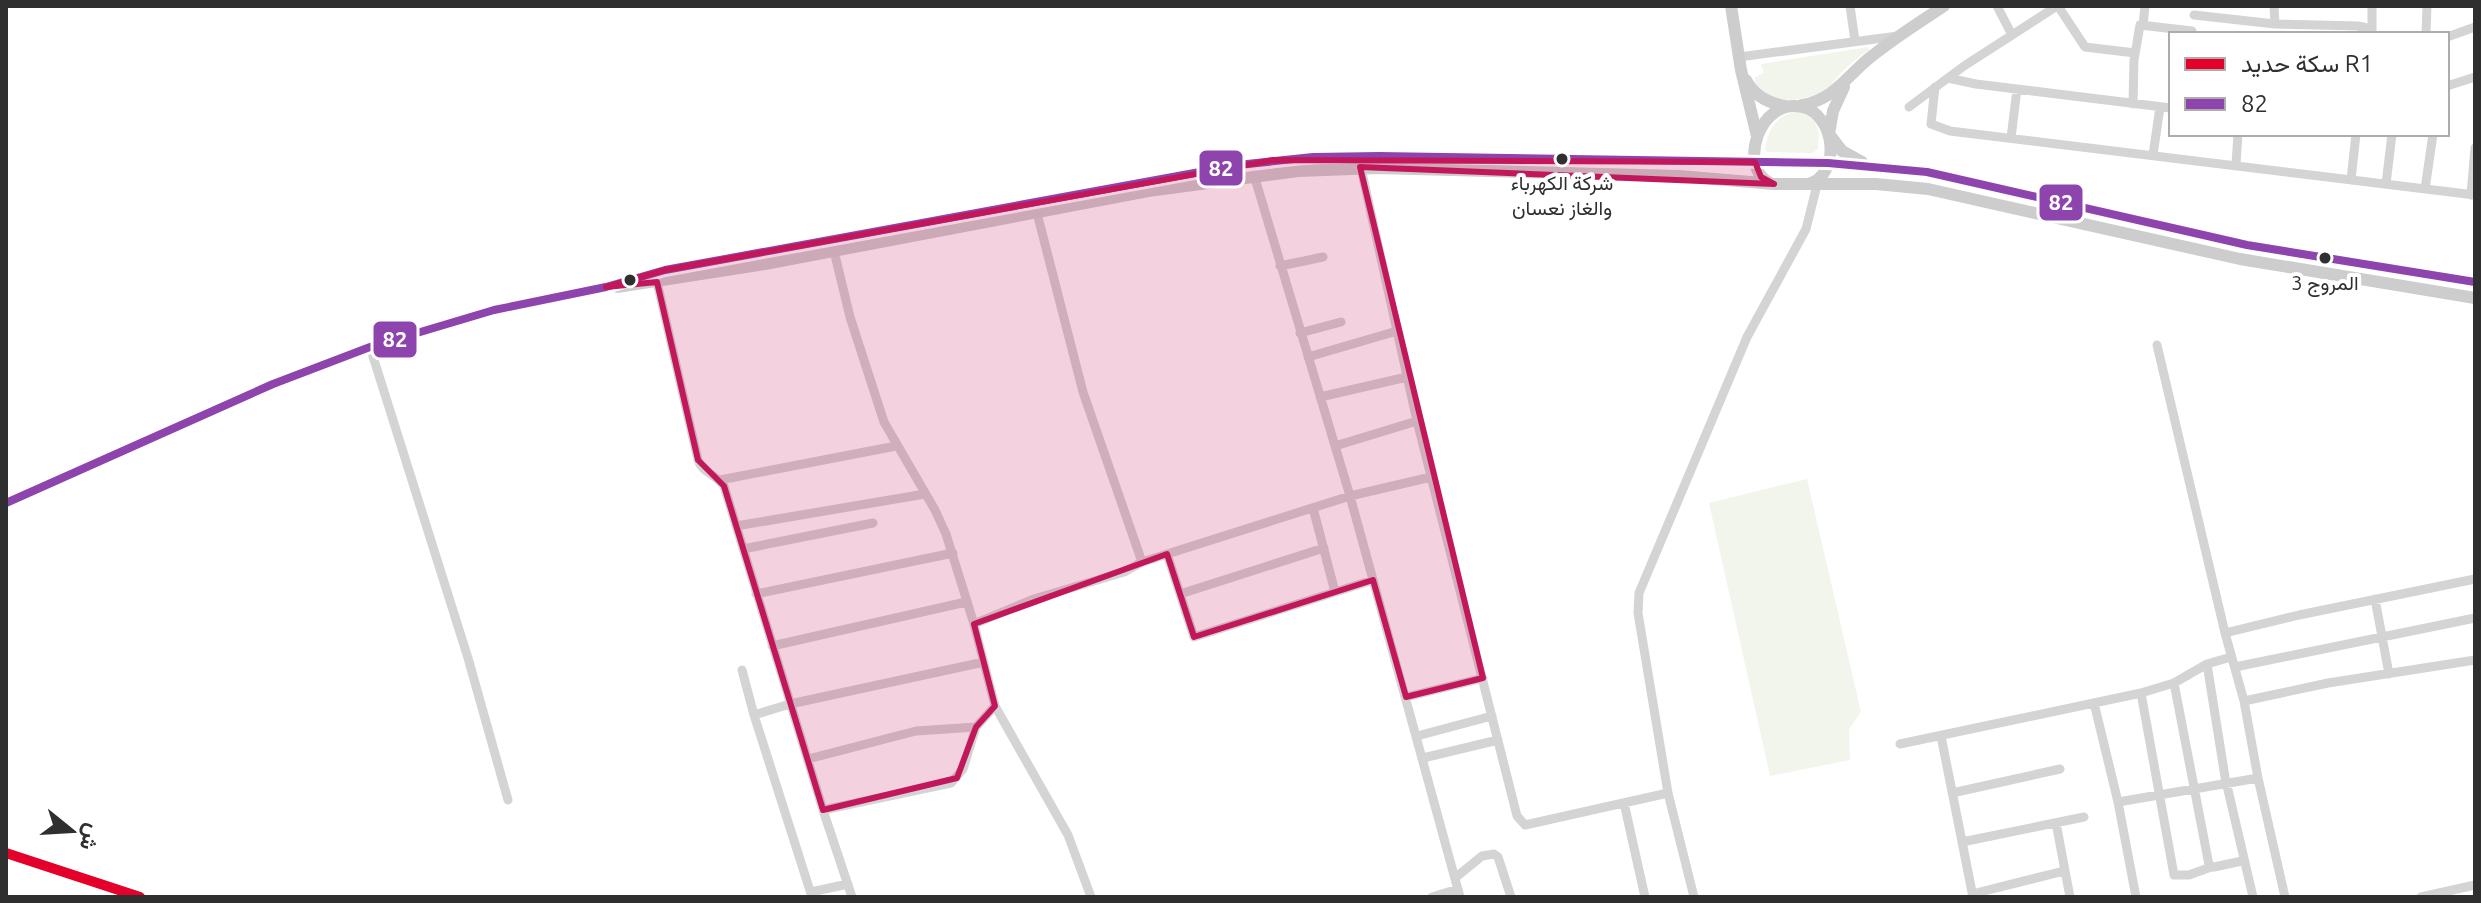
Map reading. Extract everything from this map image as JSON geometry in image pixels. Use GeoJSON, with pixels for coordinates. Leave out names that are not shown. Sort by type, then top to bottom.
{"type":"FeatureCollection","features":[{"type":"Feature","properties":{"kind":"main road"},"geometry":{"type":"LineString","coordinates":[[1731,6],[1757,141]]}},
{"type":"Feature","properties":{"kind":"main road"},"geometry":{"type":"LineString","coordinates":[[1774,184],[1761,177],[1755,162],[1757,141],[1764,121],[1774,111],[1818,101],[1848,80],[1866,61],[1900,35],[1943,6]]}},
{"type":"Feature","properties":{"kind":"main road"},"geometry":{"type":"LineString","coordinates":[[1740,64],[1749,87],[1757,95],[1771,103],[1815,113],[1848,156],[1872,166]]}},
{"type":"Feature","properties":{"kind":"main road"},"geometry":{"type":"LineString","coordinates":[[1812,185],[1820,179],[1828,163],[1833,111],[1848,80]]}},
{"type":"Feature","properties":{"kind":"main road"},"geometry":{"type":"LineString","coordinates":[[6,503],[273,384],[370,347],[494,310],[606,287],[622,280],[680,267],[1273,160],[1379,156],[1872,166],[1927,172],[2247,245],[2475,282]]}},
{"type":"Feature","properties":{"kind":"main road"},"geometry":{"type":"LineString","coordinates":[[606,287],[624,288],[834,251],[1148,191],[1254,175],[1361,168],[1679,176],[1774,184],[1876,184],[1928,189],[2240,259],[2475,298]]}},
{"type":"Feature","properties":{"kind":"street"},"geometry":{"type":"LineString","coordinates":[[1850,6],[1855,41]]}},
{"type":"Feature","properties":{"kind":"street"},"geometry":{"type":"LineString","coordinates":[[1997,6],[2012,35]]}},
{"type":"Feature","properties":{"kind":"street"},"geometry":{"type":"LineString","coordinates":[[2143,25],[2145,6]]}},
{"type":"Feature","properties":{"kind":"street"},"geometry":{"type":"LineString","coordinates":[[2274,6],[2275,24]]}},
{"type":"Feature","properties":{"kind":"street"},"geometry":{"type":"LineString","coordinates":[[2372,6],[2372,32]]}},
{"type":"Feature","properties":{"kind":"street"},"geometry":{"type":"LineString","coordinates":[[2426,32],[2427,6]]}},
{"type":"Feature","properties":{"kind":"street"},"geometry":{"type":"LineString","coordinates":[[1909,107],[2054,7],[2085,47],[2135,53]]}},
{"type":"Feature","properties":{"kind":"street"},"geometry":{"type":"LineString","coordinates":[[2192,32],[2195,10],[2275,24],[2358,26],[2370,32]]}},
{"type":"Feature","properties":{"kind":"street"},"geometry":{"type":"LineString","coordinates":[[2133,104],[2135,53],[2140,25],[2186,32]]}},
{"type":"Feature","properties":{"kind":"street"},"geometry":{"type":"LineString","coordinates":[[2449,36],[2475,27]]}},
{"type":"Feature","properties":{"kind":"street"},"geometry":{"type":"LineString","coordinates":[[1740,64],[1900,35]]}},
{"type":"Feature","properties":{"kind":"street"},"geometry":{"type":"LineString","coordinates":[[2449,85],[2475,77]]}},
{"type":"Feature","properties":{"kind":"street"},"geometry":{"type":"LineString","coordinates":[[1948,78],[2166,108],[2153,155]]}},
{"type":"Feature","properties":{"kind":"street"},"geometry":{"type":"LineString","coordinates":[[1935,87],[1930,117],[1931,124],[1936,128],[2473,195],[2475,148]]}},
{"type":"Feature","properties":{"kind":"street"},"geometry":{"type":"LineString","coordinates":[[2011,138],[2017,89]]}},
{"type":"Feature","properties":{"kind":"street"},"geometry":{"type":"LineString","coordinates":[[2236,164],[2238,136]]}},
{"type":"Feature","properties":{"kind":"street"},"geometry":{"type":"LineString","coordinates":[[2351,180],[2356,136]]}},
{"type":"Feature","properties":{"kind":"street"},"geometry":{"type":"LineString","coordinates":[[2386,184],[2392,136]]}},
{"type":"Feature","properties":{"kind":"street"},"geometry":{"type":"LineString","coordinates":[[2425,189],[2433,136]]}},
{"type":"Feature","properties":{"kind":"street"},"geometry":{"type":"LineString","coordinates":[[1361,168],[1417,421],[1517,816],[1525,825],[1668,793]]}},
{"type":"Feature","properties":{"kind":"street"},"geometry":{"type":"LineString","coordinates":[[1254,175],[1350,496],[1459,893],[1432,897]]}},
{"type":"Feature","properties":{"kind":"street"},"geometry":{"type":"LineString","coordinates":[[1694,897],[1668,793],[1640,628],[1639,593],[1747,337],[1806,229],[1812,185]]}},
{"type":"Feature","properties":{"kind":"street"},"geometry":{"type":"LineString","coordinates":[[1037,213],[1083,392],[1142,562]]}},
{"type":"Feature","properties":{"kind":"street"},"geometry":{"type":"LineString","coordinates":[[834,251],[850,317],[884,422],[935,510],[953,553],[995,706],[1068,835],[1091,897]]}},
{"type":"Feature","properties":{"kind":"street"},"geometry":{"type":"LineString","coordinates":[[1280,266],[1323,257]]}},
{"type":"Feature","properties":{"kind":"street"},"geometry":{"type":"LineString","coordinates":[[657,282],[698,460],[704,471],[720,480],[896,446]]}},
{"type":"Feature","properties":{"kind":"street"},"geometry":{"type":"LineString","coordinates":[[1300,333],[1341,322]]}},
{"type":"Feature","properties":{"kind":"street"},"geometry":{"type":"LineString","coordinates":[[1308,357],[1397,331]]}},
{"type":"Feature","properties":{"kind":"street"},"geometry":{"type":"LineString","coordinates":[[2157,345],[2244,701],[2285,897]]}},
{"type":"Feature","properties":{"kind":"street"},"geometry":{"type":"LineString","coordinates":[[370,347],[468,658],[508,800]]}},
{"type":"Feature","properties":{"kind":"street"},"geometry":{"type":"LineString","coordinates":[[1320,397],[1407,377]]}},
{"type":"Feature","properties":{"kind":"street"},"geometry":{"type":"LineString","coordinates":[[1335,446],[1417,421]]}},
{"type":"Feature","properties":{"kind":"street"},"geometry":{"type":"LineString","coordinates":[[974,624],[1034,599],[1124,572],[1142,562],[1350,496],[1431,477]]}},
{"type":"Feature","properties":{"kind":"street"},"geometry":{"type":"LineString","coordinates":[[720,480],[852,897]]}},
{"type":"Feature","properties":{"kind":"street"},"geometry":{"type":"LineString","coordinates":[[736,526],[925,494]]}},
{"type":"Feature","properties":{"kind":"street"},"geometry":{"type":"LineString","coordinates":[[1313,508],[1335,592]]}},
{"type":"Feature","properties":{"kind":"street"},"geometry":{"type":"LineString","coordinates":[[743,549],[873,523]]}},
{"type":"Feature","properties":{"kind":"street"},"geometry":{"type":"LineString","coordinates":[[1180,594],[1324,548]]}},
{"type":"Feature","properties":{"kind":"street"},"geometry":{"type":"LineString","coordinates":[[756,594],[953,553]]}},
{"type":"Feature","properties":{"kind":"street"},"geometry":{"type":"LineString","coordinates":[[1167,554],[1194,637],[1373,580]]}},
{"type":"Feature","properties":{"kind":"street"},"geometry":{"type":"LineString","coordinates":[[2225,633],[2475,579]]}},
{"type":"Feature","properties":{"kind":"street"},"geometry":{"type":"LineString","coordinates":[[2375,599],[2389,674]]}},
{"type":"Feature","properties":{"kind":"street"},"geometry":{"type":"LineString","coordinates":[[772,646],[966,602]]}},
{"type":"Feature","properties":{"kind":"street"},"geometry":{"type":"LineString","coordinates":[[1900,744],[2141,693],[2174,683],[2207,664],[2382,637],[2475,618]]}},
{"type":"Feature","properties":{"kind":"street"},"geometry":{"type":"LineString","coordinates":[[2244,701],[2475,660]]}},
{"type":"Feature","properties":{"kind":"street"},"geometry":{"type":"LineString","coordinates":[[754,715],[790,704],[984,662]]}},
{"type":"Feature","properties":{"kind":"street"},"geometry":{"type":"LineString","coordinates":[[2207,664],[2226,782],[2242,861],[2253,897]]}},
{"type":"Feature","properties":{"kind":"street"},"geometry":{"type":"LineString","coordinates":[[742,670],[812,895],[848,884]]}},
{"type":"Feature","properties":{"kind":"street"},"geometry":{"type":"LineString","coordinates":[[1406,697],[1483,678]]}},
{"type":"Feature","properties":{"kind":"street"},"geometry":{"type":"LineString","coordinates":[[2174,683],[2211,867]]}},
{"type":"Feature","properties":{"kind":"street"},"geometry":{"type":"LineString","coordinates":[[2141,693],[2174,875],[2189,875],[2242,861]]}},
{"type":"Feature","properties":{"kind":"street"},"geometry":{"type":"LineString","coordinates":[[2094,703],[2118,802],[2136,897]]}},
{"type":"Feature","properties":{"kind":"street"},"geometry":{"type":"LineString","coordinates":[[823,810],[951,783],[963,769],[976,727],[995,706]]}},
{"type":"Feature","properties":{"kind":"street"},"geometry":{"type":"LineString","coordinates":[[1417,736],[1492,716]]}},
{"type":"Feature","properties":{"kind":"street"},"geometry":{"type":"LineString","coordinates":[[808,759],[916,731],[976,727]]}},
{"type":"Feature","properties":{"kind":"street"},"geometry":{"type":"LineString","coordinates":[[1941,736],[1972,896],[2064,871]]}},
{"type":"Feature","properties":{"kind":"street"},"geometry":{"type":"LineString","coordinates":[[1423,758],[1498,740]]}},
{"type":"Feature","properties":{"kind":"street"},"geometry":{"type":"LineString","coordinates":[[1952,793],[2060,769]]}},
{"type":"Feature","properties":{"kind":"street"},"geometry":{"type":"LineString","coordinates":[[2118,802],[2258,778]]}},
{"type":"Feature","properties":{"kind":"street"},"geometry":{"type":"LineString","coordinates":[[1624,803],[1645,897]]}},
{"type":"Feature","properties":{"kind":"street"},"geometry":{"type":"LineString","coordinates":[[1962,842],[2084,817]]}},
{"type":"Feature","properties":{"kind":"street"},"geometry":{"type":"LineString","coordinates":[[2056,823],[2070,897]]}},
{"type":"Feature","properties":{"kind":"street"},"geometry":{"type":"LineString","coordinates":[[1455,878],[1482,856],[1494,854],[1498,857],[1511,897]]}},
{"type":"Feature","properties":{"kind":"street"},"geometry":{"type":"LineString","coordinates":[[2421,897],[2475,885]]}},
{"type":"Feature","properties":{"kind":"highlighted area"},"geometry":{"type":"Polygon","coordinates":[[[1273,160],[1755,162],[1761,177],[1774,184],[1360,167],[1483,678],[1406,697],[1373,580],[1194,637],[1167,554],[974,624],[995,706],[976,727],[957,778],[823,810],[724,486],[698,460],[657,282],[606,287],[665,270],[1273,160]]]}},
{"type":"Feature","properties":{"kind":"shaded area"},"geometry":{"type":"Polygon","coordinates":[[[1868,47],[1869,50],[1846,68],[1828,88],[1808,97],[1778,99],[1761,91],[1755,83],[1755,77],[1764,73],[1761,64],[1868,47]]]}},
{"type":"Feature","properties":{"kind":"shaded area"},"geometry":{"type":"Polygon","coordinates":[[[1794,112],[1814,120],[1819,133],[1818,149],[1812,153],[1765,150],[1773,126],[1794,112]]]}},
{"type":"Feature","properties":{"kind":"shaded area"},"geometry":{"type":"Polygon","coordinates":[[[1807,479],[1861,712],[1849,729],[1850,760],[1770,776],[1709,503],[1807,479]]]}},
{"type":"Feature","properties":{"kind":"rail line","name":"R1"},"geometry":{"type":"LineString","coordinates":[[6,853],[140,897]]}},
{"type":"Feature","properties":{"kind":"transit line","name":"82"},"geometry":{"type":"LineString","coordinates":[[6,503],[273,384],[370,347],[494,310],[606,287],[665,270],[1238,165],[1313,157],[1828,163],[1927,172],[2247,245],[2475,282]]}},
{"type":"Feature","properties":{"kind":"place","name":"شركة الكهرباء والغاز نعسان"},"geometry":{"type":"Point","coordinates":[1562,159]}},
{"type":"Feature","properties":{"kind":"place","name":"المروج 3"},"geometry":{"type":"Point","coordinates":[2325,258]}}]}
